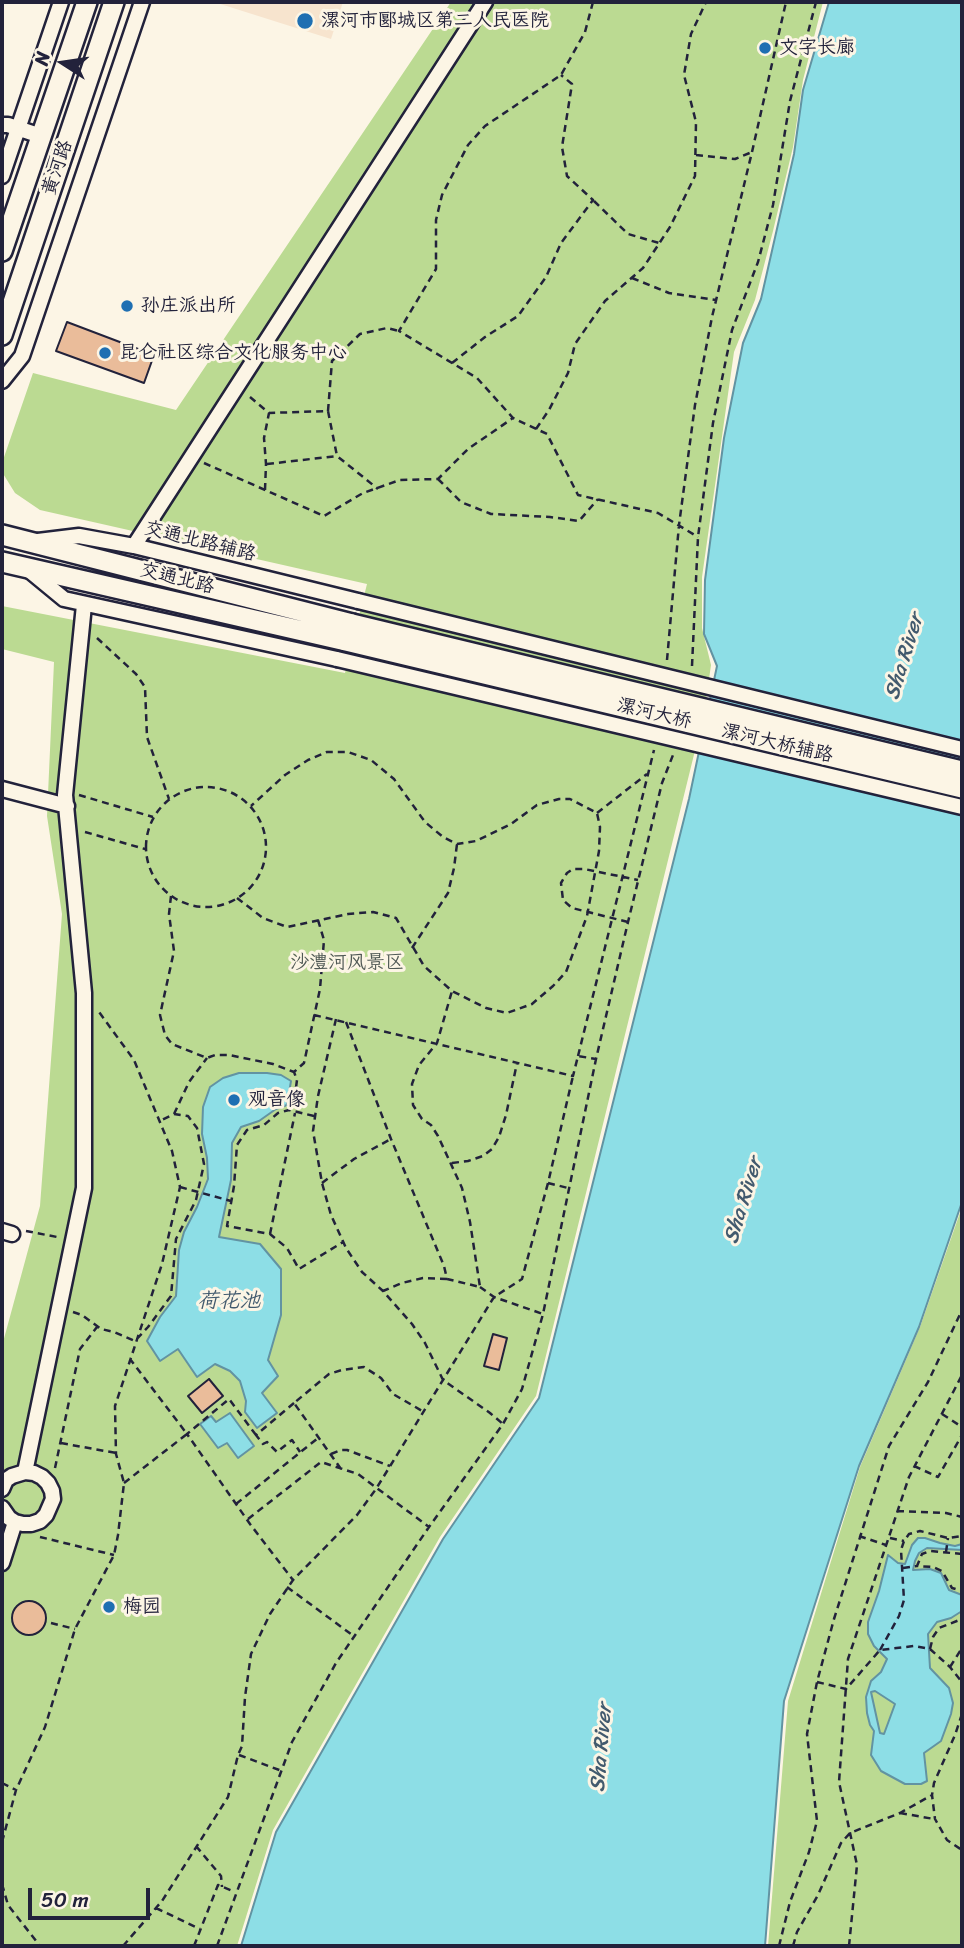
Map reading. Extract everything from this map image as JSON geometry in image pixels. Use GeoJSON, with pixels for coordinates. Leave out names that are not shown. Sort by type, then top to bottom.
{"type":"FeatureCollection","features":[{"type":"Feature","properties":{"kind":"main road","name":"黄河路"},"geometry":{"type":"LineString","coordinates":[[2,251],[87,2]]}},
{"type":"Feature","properties":{"kind":"main road","name":"黄河路"},"geometry":{"type":"LineString","coordinates":[[2,335],[114,2]]}},
{"type":"Feature","properties":{"kind":"main road"},"geometry":{"type":"LineString","coordinates":[[2,520],[32,541]]}},
{"type":"Feature","properties":{"kind":"main road","name":"交通北路"},"geometry":{"type":"LineString","coordinates":[[2,535],[32,541],[349,632]]}},
{"type":"Feature","properties":{"kind":"main road","name":"交通北路"},"geometry":{"type":"LineString","coordinates":[[2,562],[349,632]]}},
{"type":"Feature","properties":{"kind":"main road"},"geometry":{"type":"LineString","coordinates":[[2,573],[26,567]]}},
{"type":"Feature","properties":{"kind":"main road","name":"漯河大桥"},"geometry":{"type":"LineString","coordinates":[[349,632],[962,771]]}},
{"type":"Feature","properties":{"kind":"main road","name":"漯河大桥"},"geometry":{"type":"LineString","coordinates":[[349,632],[962,788]]}},
{"type":"Feature","properties":{"kind":"street"},"geometry":{"type":"LineString","coordinates":[[2,176],[7,125],[61,2]]}},
{"type":"Feature","properties":{"kind":"street"},"geometry":{"type":"LineString","coordinates":[[2,381],[22,356],[142,2]]}},
{"type":"Feature","properties":{"kind":"street"},"geometry":{"type":"LineString","coordinates":[[134,546],[485,2]]}},
{"type":"Feature","properties":{"kind":"street"},"geometry":{"type":"LineString","coordinates":[[7,125],[41,136]]}},
{"type":"Feature","properties":{"kind":"street","name":"交通北路辅路"},"geometry":{"type":"LineString","coordinates":[[32,541],[79,536],[134,546],[358,601]]}},
{"type":"Feature","properties":{"kind":"street"},"geometry":{"type":"LineString","coordinates":[[2,1487],[12,1476],[26,1468],[84,1188],[84,993],[66,791],[85,605],[64,599],[26,567]]}},
{"type":"Feature","properties":{"kind":"street","name":"漯河大桥辅路"},"geometry":{"type":"LineString","coordinates":[[358,601],[962,749]]}},
{"type":"Feature","properties":{"kind":"street","name":"漯河大桥辅路"},"geometry":{"type":"LineString","coordinates":[[85,605],[337,659],[962,807]]}},
{"type":"Feature","properties":{"kind":"street"},"geometry":{"type":"LineString","coordinates":[[2,789],[66,806]]}},
{"type":"Feature","properties":{"kind":"street"},"geometry":{"type":"LineString","coordinates":[[2,1508],[9,1518],[19,1523],[40,1521],[46,1515],[52,1491],[42,1477],[26,1468]]}},
{"type":"Feature","properties":{"kind":"street"},"geometry":{"type":"LineString","coordinates":[[2,1563],[19,1523]]}},
{"type":"Feature","properties":{"kind":"path"},"geometry":{"type":"LineString","coordinates":[[399,331],[436,269],[436,220],[442,195],[468,145],[485,126],[561,75],[585,32],[593,2]]}},
{"type":"Feature","properties":{"kind":"path"},"geometry":{"type":"LineString","coordinates":[[536,429],[568,373],[575,344],[605,301],[643,268],[670,227],[695,176],[696,122],[684,75],[691,34],[706,2]]}},
{"type":"Feature","properties":{"kind":"path"},"geometry":{"type":"LineString","coordinates":[[666,668],[679,526],[695,405],[716,300],[786,2]]}},
{"type":"Feature","properties":{"kind":"path"},"geometry":{"type":"LineString","coordinates":[[690,673],[693,659],[692,627],[698,537],[713,423],[732,330],[758,262],[773,205],[790,101],[817,2]]}},
{"type":"Feature","properties":{"kind":"path"},"geometry":{"type":"LineString","coordinates":[[561,75],[572,84],[562,147],[567,176],[628,234],[659,243]]}},
{"type":"Feature","properties":{"kind":"path"},"geometry":{"type":"LineString","coordinates":[[696,155],[735,159],[752,152]]}},
{"type":"Feature","properties":{"kind":"path"},"geometry":{"type":"LineString","coordinates":[[452,363],[518,316],[547,277],[561,243],[593,200]]}},
{"type":"Feature","properties":{"kind":"path"},"geometry":{"type":"LineString","coordinates":[[631,278],[669,293],[716,300]]}},
{"type":"Feature","properties":{"kind":"path"},"geometry":{"type":"LineString","coordinates":[[378,488],[337,456],[328,411],[332,361],[360,334],[387,328],[399,331],[477,378],[513,418],[547,434],[578,495],[658,513],[698,537]]}},
{"type":"Feature","properties":{"kind":"path"},"geometry":{"type":"LineString","coordinates":[[237,387],[270,413],[328,411]]}},
{"type":"Feature","properties":{"kind":"path"},"geometry":{"type":"LineString","coordinates":[[265,490],[264,438],[270,413]]}},
{"type":"Feature","properties":{"kind":"path"},"geometry":{"type":"LineString","coordinates":[[192,458],[324,516],[363,493],[378,488],[400,481],[438,479],[468,449],[513,418]]}},
{"type":"Feature","properties":{"kind":"path"},"geometry":{"type":"LineString","coordinates":[[266,464],[337,456]]}},
{"type":"Feature","properties":{"kind":"path"},"geometry":{"type":"LineString","coordinates":[[438,479],[461,502],[491,514],[579,521],[598,499]]}},
{"type":"Feature","properties":{"kind":"path"},"geometry":{"type":"LineString","coordinates":[[82,624],[136,674],[145,687],[147,737],[169,799]]}},
{"type":"Feature","properties":{"kind":"path"},"geometry":{"type":"LineString","coordinates":[[123,1946],[162,1901],[228,1797],[243,1746],[245,1697],[251,1654],[270,1614],[287,1587],[357,1515],[376,1489],[494,1297],[522,1279],[656,743]]}},
{"type":"Feature","properties":{"kind":"path"},"geometry":{"type":"LineString","coordinates":[[251,806],[285,775],[309,760],[327,752],[348,751],[371,760],[394,779],[425,822],[443,837],[457,844],[476,841],[511,824],[537,805],[559,799],[570,799],[597,813]]}},
{"type":"Feature","properties":{"kind":"path"},"geometry":{"type":"LineString","coordinates":[[217,1946],[292,1742],[336,1663],[503,1424],[522,1389],[543,1314],[596,1059],[638,880],[662,783],[673,755]]}},
{"type":"Feature","properties":{"kind":"path"},"geometry":{"type":"LineString","coordinates":[[597,813],[649,773]]}},
{"type":"Feature","properties":{"kind":"path"},"geometry":{"type":"LineString","coordinates":[[202,786],[237,794],[251,806],[261,821],[266,838],[266,856],[261,873],[251,887],[237,898],[221,905],[204,907],[186,904],[171,896],[157,882],[145,849],[153,817],[169,799],[185,790],[202,786]]}},
{"type":"Feature","properties":{"kind":"path"},"geometry":{"type":"LineString","coordinates":[[66,791],[153,817]]}},
{"type":"Feature","properties":{"kind":"path"},"geometry":{"type":"LineString","coordinates":[[237,898],[263,918],[287,927],[348,914],[373,912],[396,918],[424,967],[452,991],[486,1008],[507,1013],[532,1004],[566,972],[587,913],[599,851],[600,827],[597,813]]}},
{"type":"Feature","properties":{"kind":"path"},"geometry":{"type":"LineString","coordinates":[[68,827],[145,849]]}},
{"type":"Feature","properties":{"kind":"path"},"geometry":{"type":"LineString","coordinates":[[412,948],[448,893],[457,844]]}},
{"type":"Feature","properties":{"kind":"path"},"geometry":{"type":"LineString","coordinates":[[628,922],[572,908],[564,900],[561,883],[573,869],[638,880]]}},
{"type":"Feature","properties":{"kind":"path"},"geometry":{"type":"LineString","coordinates":[[171,896],[169,914],[174,951],[160,1015],[165,1035],[172,1044],[207,1058]]}},
{"type":"Feature","properties":{"kind":"path"},"geometry":{"type":"LineString","coordinates":[[294,1072],[304,1063],[320,989],[324,940],[318,920]]}},
{"type":"Feature","properties":{"kind":"path"},"geometry":{"type":"LineString","coordinates":[[452,991],[437,1043],[419,1065],[412,1084],[413,1105],[422,1119],[431,1125],[462,1188],[480,1287]]}},
{"type":"Feature","properties":{"kind":"path"},"geometry":{"type":"LineString","coordinates":[[2,1842],[16,1790],[44,1727],[75,1629],[114,1555],[124,1483],[116,1454],[115,1406],[162,1264],[180,1187],[172,1151],[134,1059],[84,993]]}},
{"type":"Feature","properties":{"kind":"path"},"geometry":{"type":"LineString","coordinates":[[314,1015],[573,1076]]}},
{"type":"Feature","properties":{"kind":"path"},"geometry":{"type":"LineString","coordinates":[[336,1020],[313,1131],[331,1215],[343,1242],[362,1272],[412,1324],[425,1343],[443,1380],[503,1424]]}},
{"type":"Feature","properties":{"kind":"path"},"geometry":{"type":"LineString","coordinates":[[346,1022],[447,1279]]}},
{"type":"Feature","properties":{"kind":"path"},"geometry":{"type":"LineString","coordinates":[[174,1114],[189,1082],[207,1058],[215,1055],[243,1057],[294,1072]]}},
{"type":"Feature","properties":{"kind":"path"},"geometry":{"type":"LineString","coordinates":[[578,1056],[596,1059]]}},
{"type":"Feature","properties":{"kind":"path"},"geometry":{"type":"LineString","coordinates":[[452,1163],[483,1156],[492,1149],[506,1115],[517,1062]]}},
{"type":"Feature","properties":{"kind":"path"},"geometry":{"type":"LineString","coordinates":[[289,1110],[297,1080],[294,1072]]}},
{"type":"Feature","properties":{"kind":"path"},"geometry":{"type":"LineString","coordinates":[[314,1116],[289,1110],[278,1113],[264,1125],[247,1130],[237,1144],[227,1226],[270,1234],[287,1248],[299,1269],[343,1242]]}},
{"type":"Feature","properties":{"kind":"path"},"geometry":{"type":"LineString","coordinates":[[270,1234],[295,1113]]}},
{"type":"Feature","properties":{"kind":"path"},"geometry":{"type":"LineString","coordinates":[[135,1341],[170,1296],[176,1239],[198,1192],[204,1164],[197,1128],[188,1116],[174,1114],[160,1121]]}},
{"type":"Feature","properties":{"kind":"path"},"geometry":{"type":"LineString","coordinates":[[322,1183],[354,1159],[391,1139]]}},
{"type":"Feature","properties":{"kind":"path"},"geometry":{"type":"LineString","coordinates":[[548,1182],[569,1188]]}},
{"type":"Feature","properties":{"kind":"path"},"geometry":{"type":"LineString","coordinates":[[180,1187],[231,1200]]}},
{"type":"Feature","properties":{"kind":"path"},"geometry":{"type":"LineString","coordinates":[[7,1232],[13,1228],[74,1241]]}},
{"type":"Feature","properties":{"kind":"path"},"geometry":{"type":"LineString","coordinates":[[383,1291],[423,1278],[447,1279],[480,1287],[494,1297],[543,1314]]}},
{"type":"Feature","properties":{"kind":"path"},"geometry":{"type":"LineString","coordinates":[[60,1309],[82,1315],[97,1327],[135,1341]]}},
{"type":"Feature","properties":{"kind":"path"},"geometry":{"type":"LineString","coordinates":[[779,1946],[790,1902],[809,1852],[817,1821],[807,1734],[817,1682],[859,1536],[889,1447],[928,1382],[962,1310]]}},
{"type":"Feature","properties":{"kind":"path"},"geometry":{"type":"LineString","coordinates":[[26,1468],[55,1471],[79,1349],[97,1327]]}},
{"type":"Feature","properties":{"kind":"path"},"geometry":{"type":"LineString","coordinates":[[130,1359],[293,1580]]}},
{"type":"Feature","properties":{"kind":"path"},"geometry":{"type":"LineString","coordinates":[[256,1435],[329,1374],[342,1370],[364,1367],[382,1378],[393,1394],[424,1412]]}},
{"type":"Feature","properties":{"kind":"path"},"geometry":{"type":"LineString","coordinates":[[849,1946],[857,1865],[839,1782],[848,1658],[914,1466],[962,1375]]}},
{"type":"Feature","properties":{"kind":"path"},"geometry":{"type":"LineString","coordinates":[[124,1483],[229,1399],[263,1444],[267,1442],[277,1452],[292,1440],[300,1452]]}},
{"type":"Feature","properties":{"kind":"path"},"geometry":{"type":"LineString","coordinates":[[294,1403],[341,1469]]}},
{"type":"Feature","properties":{"kind":"path"},"geometry":{"type":"LineString","coordinates":[[942,1414],[962,1427]]}},
{"type":"Feature","properties":{"kind":"path"},"geometry":{"type":"LineString","coordinates":[[914,1466],[938,1477],[962,1435]]}},
{"type":"Feature","properties":{"kind":"path"},"geometry":{"type":"LineString","coordinates":[[236,1504],[319,1438]]}},
{"type":"Feature","properties":{"kind":"path"},"geometry":{"type":"LineString","coordinates":[[61,1443],[116,1454]]}},
{"type":"Feature","properties":{"kind":"path"},"geometry":{"type":"LineString","coordinates":[[331,1454],[347,1450],[390,1466]]}},
{"type":"Feature","properties":{"kind":"path"},"geometry":{"type":"LineString","coordinates":[[247,1520],[321,1461],[358,1474],[429,1527]]}},
{"type":"Feature","properties":{"kind":"path"},"geometry":{"type":"LineString","coordinates":[[897,1511],[946,1513],[962,1517]]}},
{"type":"Feature","properties":{"kind":"path"},"geometry":{"type":"LineString","coordinates":[[19,1523],[26,1534],[114,1555]]}},
{"type":"Feature","properties":{"kind":"path"},"geometry":{"type":"LineString","coordinates":[[846,1689],[880,1650],[899,1616],[904,1600],[901,1550],[909,1534],[920,1531],[948,1538],[962,1536]]}},
{"type":"Feature","properties":{"kind":"path"},"geometry":{"type":"LineString","coordinates":[[859,1536],[886,1545]]}},
{"type":"Feature","properties":{"kind":"path"},"geometry":{"type":"LineString","coordinates":[[888,1537],[904,1541]]}},
{"type":"Feature","properties":{"kind":"path"},"geometry":{"type":"LineString","coordinates":[[946,1553],[948,1538]]}},
{"type":"Feature","properties":{"kind":"path"},"geometry":{"type":"LineString","coordinates":[[917,1566],[922,1555],[930,1551],[962,1554]]}},
{"type":"Feature","properties":{"kind":"path"},"geometry":{"type":"LineString","coordinates":[[902,1568],[933,1567],[942,1571],[952,1588],[962,1591]]}},
{"type":"Feature","properties":{"kind":"path"},"geometry":{"type":"LineString","coordinates":[[287,1587],[355,1637]]}},
{"type":"Feature","properties":{"kind":"path"},"geometry":{"type":"LineString","coordinates":[[930,1649],[939,1628],[962,1619]]}},
{"type":"Feature","properties":{"kind":"path"},"geometry":{"type":"LineString","coordinates":[[51,1623],[75,1629]]}},
{"type":"Feature","properties":{"kind":"path"},"geometry":{"type":"LineString","coordinates":[[880,1650],[914,1646],[930,1649],[961,1681],[962,1690]]}},
{"type":"Feature","properties":{"kind":"path"},"geometry":{"type":"LineString","coordinates":[[950,1667],[962,1648]]}},
{"type":"Feature","properties":{"kind":"path"},"geometry":{"type":"LineString","coordinates":[[817,1682],[846,1689]]}},
{"type":"Feature","properties":{"kind":"path"},"geometry":{"type":"LineString","coordinates":[[962,1714],[934,1783],[932,1795],[935,1819],[947,1840],[962,1850]]}},
{"type":"Feature","properties":{"kind":"path"},"geometry":{"type":"LineString","coordinates":[[239,1755],[282,1771]]}},
{"type":"Feature","properties":{"kind":"path"},"geometry":{"type":"LineString","coordinates":[[2,1783],[16,1790]]}},
{"type":"Feature","properties":{"kind":"path"},"geometry":{"type":"LineString","coordinates":[[793,1946],[797,1932],[818,1895],[841,1843],[850,1833],[900,1813],[932,1795]]}},
{"type":"Feature","properties":{"kind":"path"},"geometry":{"type":"LineString","coordinates":[[900,1813],[935,1819]]}},
{"type":"Feature","properties":{"kind":"path"},"geometry":{"type":"LineString","coordinates":[[196,1846],[220,1876],[222,1887]]}},
{"type":"Feature","properties":{"kind":"path"},"geometry":{"type":"LineString","coordinates":[[2,1884],[8,1906],[40,1946]]}},
{"type":"Feature","properties":{"kind":"path"},"geometry":{"type":"LineString","coordinates":[[194,1946],[218,1885],[236,1892]]}},
{"type":"Feature","properties":{"kind":"path"},"geometry":{"type":"LineString","coordinates":[[155,1907],[200,1928]]}},
{"type":"Feature","properties":{"kind":"shaded area","name":"漯河市郾城区第二人民医院"},"geometry":{"type":"Polygon","coordinates":[[[214,2],[343,2],[331,39],[214,2]]]}},
{"type":"Feature","properties":{"kind":"green space","name":"沙澧河风景区"},"geometry":{"type":"Polygon","coordinates":[[[451,2],[823,2],[803,80],[793,147],[773,231],[755,300],[734,352],[702,577],[702,628],[711,665],[704,714],[536,1396],[440,1537],[273,1830],[237,1946],[2,1946],[2,1346],[40,1206],[62,914],[47,816],[54,662],[2,649],[2,606],[345,673],[367,584],[40,510],[15,493],[2,472],[2,463],[33,373],[176,410],[451,2]]]}},
{"type":"Feature","properties":{"kind":"green space"},"geometry":{"type":"Polygon","coordinates":[[[962,1207],[962,1946],[768,1946],[788,1701],[860,1467],[920,1327],[962,1207]]]}},
{"type":"Feature","properties":{"kind":"water","name":"Sha River"},"geometry":{"type":"Polygon","coordinates":[[[829,2],[962,2],[962,1202],[919,1327],[859,1466],[784,1701],[765,1946],[241,1946],[276,1832],[443,1539],[539,1398],[689,799],[717,666],[704,634],[705,580],[724,438],[743,343],[761,299],[794,154],[803,90],[829,2]]]}},
{"type":"Feature","properties":{"kind":"water","name":"荷花池"},"geometry":{"type":"Polygon","coordinates":[[[239,1073],[281,1075],[291,1081],[287,1105],[259,1121],[241,1127],[232,1143],[231,1180],[219,1237],[260,1244],[281,1269],[281,1315],[268,1360],[278,1376],[262,1393],[277,1413],[257,1428],[245,1412],[246,1401],[240,1381],[230,1371],[215,1364],[197,1377],[178,1349],[160,1361],[147,1341],[176,1296],[179,1250],[184,1232],[208,1179],[202,1134],[203,1107],[210,1087],[223,1078],[239,1073]]]}},
{"type":"Feature","properties":{"kind":"water"},"geometry":{"type":"Polygon","coordinates":[[[230,1413],[254,1446],[238,1458],[227,1443],[218,1448],[200,1424],[211,1416],[216,1422],[230,1413]]]}},
{"type":"Feature","properties":{"kind":"water"},"geometry":{"type":"Polygon","coordinates":[[[918,1538],[955,1546],[962,1544],[962,1550],[927,1548],[919,1553],[913,1570],[930,1569],[941,1573],[949,1590],[962,1595],[962,1611],[937,1622],[928,1634],[930,1668],[949,1688],[953,1703],[941,1741],[924,1753],[927,1781],[921,1784],[905,1784],[881,1771],[871,1755],[874,1731],[867,1713],[866,1697],[871,1681],[881,1672],[887,1659],[874,1646],[868,1634],[868,1622],[888,1555],[898,1563],[905,1564],[912,1545],[918,1538]],[[875,1691],[871,1692],[880,1733],[884,1734],[895,1704],[875,1691]]]}},
{"type":"Feature","properties":{"kind":"building","name":"昆仑社区综合文化服务中心"},"geometry":{"type":"Polygon","coordinates":[[[67,322],[154,355],[144,383],[56,351],[67,322]]]}},
{"type":"Feature","properties":{"kind":"building"},"geometry":{"type":"Polygon","coordinates":[[[493,1334],[507,1338],[499,1370],[484,1366],[493,1334]]]}},
{"type":"Feature","properties":{"kind":"building"},"geometry":{"type":"Polygon","coordinates":[[[209,1379],[223,1396],[202,1413],[188,1396],[209,1379]]]}},
{"type":"Feature","properties":{"kind":"building"},"geometry":{"type":"Polygon","coordinates":[[[29,1601],[41,1606],[46,1618],[41,1630],[29,1635],[17,1630],[12,1618],[17,1606],[29,1601]]]}},
{"type":"Feature","properties":{"kind":"place","name":"漯河市郾城区第二人民医院"},"geometry":{"type":"Point","coordinates":[305,21]}},
{"type":"Feature","properties":{"kind":"place","name":"文字长廊"},"geometry":{"type":"Point","coordinates":[765,48]}},
{"type":"Feature","properties":{"kind":"place","name":"孙庄派出所"},"geometry":{"type":"Point","coordinates":[127,306]}},
{"type":"Feature","properties":{"kind":"place","name":"昆仑社区综合文化服务中心"},"geometry":{"type":"Point","coordinates":[105,353]}},
{"type":"Feature","properties":{"kind":"place","name":"观音像"},"geometry":{"type":"Point","coordinates":[234,1100]}},
{"type":"Feature","properties":{"kind":"place","name":"梅园"},"geometry":{"type":"Point","coordinates":[109,1607]}}]}
